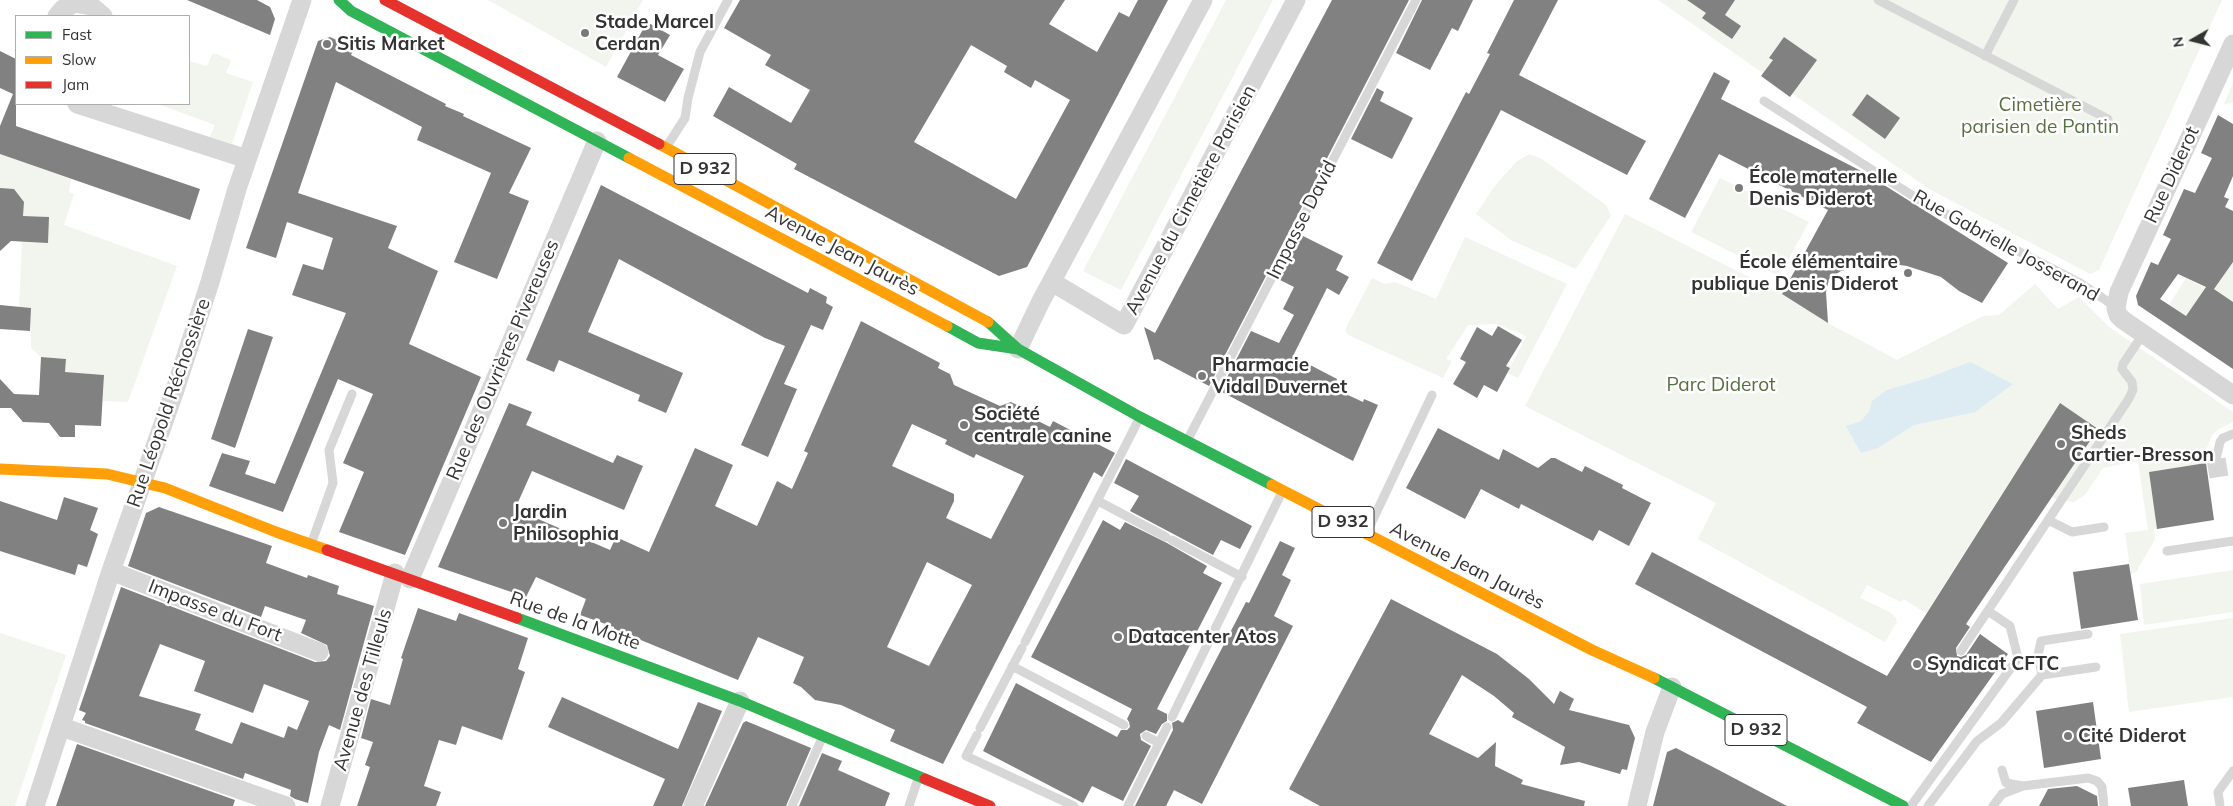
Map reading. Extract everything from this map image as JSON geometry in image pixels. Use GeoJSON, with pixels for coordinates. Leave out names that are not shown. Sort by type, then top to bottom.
{"type":"FeatureCollection","features":[{"type":"Feature","properties":{"kind":"main road","name":"Avenue Jean Jaurès"},"geometry":{"type":"LineString","coordinates":[[339,0],[351,11],[596,142],[659,160],[988,322],[1018,349],[1140,416],[1592,650],[1672,687],[1903,806]]}},
{"type":"Feature","properties":{"kind":"main road","name":"Avenue Jean Jaurès"},"geometry":{"type":"LineString","coordinates":[[386,0],[404,5],[659,160],[978,343],[1018,349]]}},
{"type":"Feature","properties":{"kind":"main road","name":"Rue de la Motte"},"geometry":{"type":"LineString","coordinates":[[0,469],[107,474],[165,488],[311,544],[740,701],[990,806]]}},
{"type":"Feature","properties":{"kind":"street","name":"Rue Léopold Réchossière"},"geometry":{"type":"LineString","coordinates":[[35,806],[111,571],[200,312],[247,159],[302,0]]}},
{"type":"Feature","properties":{"kind":"street"},"geometry":{"type":"LineString","coordinates":[[1018,349],[1203,0]]}},
{"type":"Feature","properties":{"kind":"street","name":"Avenue du Cimetière Parisien"},"geometry":{"type":"LineString","coordinates":[[1052,282],[1124,325],[1296,0]]}},
{"type":"Feature","properties":{"kind":"street"},"geometry":{"type":"LineString","coordinates":[[58,15],[63,9],[75,3],[91,6],[102,15]]}},
{"type":"Feature","properties":{"kind":"street","name":"Rue Diderot"},"geometry":{"type":"LineString","coordinates":[[2116,308],[2118,292],[2233,44]]}},
{"type":"Feature","properties":{"kind":"street"},"geometry":{"type":"LineString","coordinates":[[85,105],[247,159]]}},
{"type":"Feature","properties":{"kind":"street","name":"Rue des Ouvrières Pivereuses"},"geometry":{"type":"LineString","coordinates":[[402,576],[596,142]]}},
{"type":"Feature","properties":{"kind":"street","name":"Rue Gabrielle Josserand"},"geometry":{"type":"LineString","coordinates":[[2116,308],[2120,318],[2233,395]]}},
{"type":"Feature","properties":{"kind":"street","name":"Impasse du Fort"},"geometry":{"type":"LineString","coordinates":[[111,571],[319,652]]}},
{"type":"Feature","properties":{"kind":"street","name":"Avenue des Tilleuls"},"geometry":{"type":"LineString","coordinates":[[330,806],[402,576]]}},
{"type":"Feature","properties":{"kind":"street"},"geometry":{"type":"LineString","coordinates":[[1637,806],[1655,732],[1672,687]]}},
{"type":"Feature","properties":{"kind":"street"},"geometry":{"type":"LineString","coordinates":[[693,806],[740,701]]}},
{"type":"Feature","properties":{"kind":"street"},"geometry":{"type":"LineString","coordinates":[[62,727],[286,806]]}},
{"type":"Feature","properties":{"kind":"lane"},"geometry":{"type":"LineString","coordinates":[[659,160],[685,118],[688,98],[700,52],[728,0]]}},
{"type":"Feature","properties":{"kind":"lane","name":"Impasse David"},"geometry":{"type":"LineString","coordinates":[[1188,440],[1416,0]]}},
{"type":"Feature","properties":{"kind":"lane"},"geometry":{"type":"LineString","coordinates":[[1878,0],[2108,119]]}},
{"type":"Feature","properties":{"kind":"lane"},"geometry":{"type":"LineString","coordinates":[[1985,56],[2014,0]]}},
{"type":"Feature","properties":{"kind":"lane","name":"Rue Gabrielle Josserand"},"geometry":{"type":"LineString","coordinates":[[1764,101],[1921,201],[2080,283],[2116,308]]}},
{"type":"Feature","properties":{"kind":"lane"},"geometry":{"type":"LineString","coordinates":[[1961,651],[2133,390],[2132,382],[2122,369],[2123,364],[2143,334]]}},
{"type":"Feature","properties":{"kind":"lane"},"geometry":{"type":"LineString","coordinates":[[311,544],[333,483],[329,450],[352,394]]}},
{"type":"Feature","properties":{"kind":"lane"},"geometry":{"type":"LineString","coordinates":[[1366,533],[1432,395]]}},
{"type":"Feature","properties":{"kind":"lane"},"geometry":{"type":"LineString","coordinates":[[1074,806],[966,756],[1140,416]]}},
{"type":"Feature","properties":{"kind":"lane"},"geometry":{"type":"LineString","coordinates":[[2216,459],[2220,442],[2223,438],[2233,434]]}},
{"type":"Feature","properties":{"kind":"lane"},"geometry":{"type":"LineString","coordinates":[[1172,717],[1283,490]]}},
{"type":"Feature","properties":{"kind":"lane"},"geometry":{"type":"LineString","coordinates":[[1098,501],[1242,577]]}},
{"type":"Feature","properties":{"kind":"lane"},"geometry":{"type":"LineString","coordinates":[[2048,520],[2072,532],[2104,527]]}},
{"type":"Feature","properties":{"kind":"lane"},"geometry":{"type":"LineString","coordinates":[[2167,551],[2233,541]]}},
{"type":"Feature","properties":{"kind":"lane"},"geometry":{"type":"LineString","coordinates":[[1912,806],[2018,658],[2010,626],[1988,611]]}},
{"type":"Feature","properties":{"kind":"lane"},"geometry":{"type":"LineString","coordinates":[[2042,675],[2038,655],[2041,641],[2088,634]]}},
{"type":"Feature","properties":{"kind":"lane"},"geometry":{"type":"LineString","coordinates":[[1012,666],[1124,725]]}},
{"type":"Feature","properties":{"kind":"lane"},"geometry":{"type":"LineString","coordinates":[[1928,806],[1978,741],[2001,723],[2042,675],[2096,667]]}},
{"type":"Feature","properties":{"kind":"lane"},"geometry":{"type":"LineString","coordinates":[[1128,806],[1167,727]]}},
{"type":"Feature","properties":{"kind":"lane"},"geometry":{"type":"LineString","coordinates":[[792,806],[823,736]]}},
{"type":"Feature","properties":{"kind":"lane"},"geometry":{"type":"LineString","coordinates":[[1146,736],[1159,743]]}},
{"type":"Feature","properties":{"kind":"lane"},"geometry":{"type":"LineString","coordinates":[[2002,770],[2006,783],[2023,786]]}},
{"type":"Feature","properties":{"kind":"lane"},"geometry":{"type":"LineString","coordinates":[[2220,806],[2218,792],[2233,771]]}},
{"type":"Feature","properties":{"kind":"lane"},"geometry":{"type":"LineString","coordinates":[[909,806],[919,776]]}},
{"type":"Feature","properties":{"kind":"lane"},"geometry":{"type":"LineString","coordinates":[[1993,806],[2002,794],[2023,786],[2088,778],[2097,781],[2102,787],[2104,806]]}},
{"type":"Feature","properties":{"kind":"green space","name":"Stade Marcel Cerdan"},"geometry":{"type":"Polygon","coordinates":[[[488,0],[643,0],[606,67],[488,0]]]}},
{"type":"Feature","properties":{"kind":"green space"},"geometry":{"type":"Polygon","coordinates":[[[1226,0],[1273,0],[1121,290],[1083,271],[1226,0]]]}},
{"type":"Feature","properties":{"kind":"green space","name":"Cimetière parisien de Pantin"},"geometry":{"type":"Polygon","coordinates":[[[1658,0],[2222,0],[2099,270],[2090,274],[1929,189],[1658,0]]]}},
{"type":"Feature","properties":{"kind":"green space"},"geometry":{"type":"Polygon","coordinates":[[[213,53],[231,60],[226,73],[253,82],[232,144],[210,137],[215,125],[161,105],[190,105],[190,61],[207,66],[213,53]]]}},
{"type":"Feature","properties":{"kind":"green space"},"geometry":{"type":"Polygon","coordinates":[[[2233,83],[2233,103],[2224,104],[2233,83]]]}},
{"type":"Feature","properties":{"kind":"green space"},"geometry":{"type":"Polygon","coordinates":[[[0,154],[71,179],[69,192],[74,194],[64,225],[177,266],[128,402],[103,401],[104,375],[65,372],[66,359],[41,357],[31,348],[31,308],[19,307],[22,242],[48,217],[23,216],[24,202],[0,189],[0,154]]]}},
{"type":"Feature","properties":{"kind":"green space"},"geometry":{"type":"Polygon","coordinates":[[[1529,154],[1542,159],[1606,205],[1611,215],[1576,269],[1511,240],[1476,214],[1494,187],[1516,162],[1529,154]]]}},
{"type":"Feature","properties":{"kind":"green space"},"geometry":{"type":"Polygon","coordinates":[[[1720,178],[1809,222],[1779,276],[1691,232],[1720,178]]]}},
{"type":"Feature","properties":{"kind":"green space","name":"Parc Diderot"},"geometry":{"type":"Polygon","coordinates":[[[1625,214],[1782,294],[1828,323],[1897,360],[1983,316],[1999,315],[2035,284],[2058,309],[2079,297],[2109,327],[2233,412],[2233,422],[2212,435],[2205,453],[2206,463],[2149,472],[2157,529],[2154,529],[2155,539],[2136,572],[2131,574],[2125,533],[2148,530],[2138,461],[2103,468],[2085,495],[2074,502],[2057,500],[2015,473],[1926,613],[1903,599],[1901,602],[1867,585],[1860,598],[1890,612],[1896,618],[1897,622],[1885,642],[1698,539],[1716,503],[1525,406],[1625,214]]]}},
{"type":"Feature","properties":{"kind":"green space"},"geometry":{"type":"Polygon","coordinates":[[[1465,237],[1567,284],[1518,378],[1507,373],[1526,337],[1496,324],[1468,325],[1446,359],[1452,361],[1443,378],[1348,335],[1345,330],[1372,278],[1384,284],[1395,282],[1436,299],[1465,237]]]}},
{"type":"Feature","properties":{"kind":"green space"},"geometry":{"type":"Polygon","coordinates":[[[2233,262],[2233,302],[2208,284],[2233,262]]]}},
{"type":"Feature","properties":{"kind":"green space"},"geometry":{"type":"Polygon","coordinates":[[[2186,278],[2205,288],[2186,316],[2169,305],[2186,278]]]}},
{"type":"Feature","properties":{"kind":"green space"},"geometry":{"type":"Polygon","coordinates":[[[2233,570],[2233,612],[2144,625],[2140,584],[2233,570]]]}},
{"type":"Feature","properties":{"kind":"green space"},"geometry":{"type":"Polygon","coordinates":[[[2233,618],[2233,697],[2129,712],[2120,634],[2233,618]]]}},
{"type":"Feature","properties":{"kind":"green space"},"geometry":{"type":"Polygon","coordinates":[[[0,633],[66,655],[15,806],[0,806],[0,633]]]}},
{"type":"Feature","properties":{"kind":"shaded area"},"geometry":{"type":"Polygon","coordinates":[[[1970,362],[2013,384],[1975,412],[1914,425],[1878,448],[1861,453],[1846,426],[1861,421],[1869,412],[1872,401],[1887,390],[1928,378],[1970,362]]]}},
{"type":"Feature","properties":{"kind":"building"},"geometry":{"type":"Polygon","coordinates":[[[187,0],[257,0],[270,7],[275,19],[270,35],[187,0]]]}},
{"type":"Feature","properties":{"kind":"building"},"geometry":{"type":"Polygon","coordinates":[[[740,0],[1065,0],[1049,24],[1097,52],[1119,12],[1129,17],[1138,0],[1168,0],[1027,267],[999,276],[794,169],[797,164],[713,116],[729,87],[791,123],[810,90],[765,65],[771,55],[724,28],[740,0]],[[971,45],[914,142],[1016,199],[1070,100],[1035,80],[1031,88],[1004,72],[1007,66],[971,45]]]}},
{"type":"Feature","properties":{"kind":"building"},"geometry":{"type":"Polygon","coordinates":[[[1332,0],[1409,0],[1209,386],[1158,359],[1154,360],[1144,327],[1155,333],[1332,0]]]}},
{"type":"Feature","properties":{"kind":"building"},"geometry":{"type":"Polygon","coordinates":[[[1422,0],[1473,0],[1458,31],[1452,28],[1430,70],[1396,53],[1422,0]]]}},
{"type":"Feature","properties":{"kind":"building"},"geometry":{"type":"Polygon","coordinates":[[[1514,0],[1558,0],[1519,75],[1646,141],[1627,175],[1501,110],[1412,281],[1377,263],[1466,92],[1469,94],[1490,54],[1487,53],[1514,0]]]}},
{"type":"Feature","properties":{"kind":"building"},"geometry":{"type":"Polygon","coordinates":[[[1687,0],[1735,0],[1725,15],[1741,26],[1732,39],[1702,18],[1706,13],[1687,0]]]}},
{"type":"Feature","properties":{"kind":"building"},"geometry":{"type":"Polygon","coordinates":[[[647,22],[670,35],[658,55],[684,69],[665,102],[617,77],[647,22]]]}},
{"type":"Feature","properties":{"kind":"building"},"geometry":{"type":"Polygon","coordinates":[[[330,37],[354,48],[351,55],[446,104],[445,106],[464,114],[463,116],[531,148],[509,193],[529,201],[497,279],[454,262],[491,173],[417,140],[422,127],[336,82],[298,193],[397,226],[388,248],[438,271],[409,344],[481,377],[405,555],[339,532],[364,472],[343,463],[373,394],[338,379],[283,512],[209,486],[222,453],[250,461],[245,474],[275,484],[346,313],[292,295],[303,264],[323,270],[333,238],[287,222],[276,258],[246,248],[318,41],[330,37]]]}},
{"type":"Feature","properties":{"kind":"building"},"geometry":{"type":"Polygon","coordinates":[[[1784,37],[1817,60],[1790,97],[1761,76],[1773,60],[1769,58],[1784,37]]]}},
{"type":"Feature","properties":{"kind":"building"},"geometry":{"type":"Polygon","coordinates":[[[0,51],[15,58],[16,126],[200,189],[190,220],[0,154],[0,126],[13,94],[0,88],[0,51]]]}},
{"type":"Feature","properties":{"kind":"building"},"geometry":{"type":"Polygon","coordinates":[[[1714,72],[1730,81],[1721,99],[1865,173],[2008,263],[1982,303],[1959,291],[1941,277],[1907,266],[1886,263],[1862,265],[1841,271],[1829,279],[1826,292],[1828,323],[1782,294],[1828,210],[1719,154],[1685,218],[1649,199],[1714,72]]]}},
{"type":"Feature","properties":{"kind":"building"},"geometry":{"type":"Polygon","coordinates":[[[1377,88],[1384,92],[1380,101],[1413,118],[1392,159],[1351,139],[1377,88]]]}},
{"type":"Feature","properties":{"kind":"building"},"geometry":{"type":"Polygon","coordinates":[[[1867,94],[1900,118],[1885,139],[1852,115],[1867,94]]]}},
{"type":"Feature","properties":{"kind":"building"},"geometry":{"type":"Polygon","coordinates":[[[2218,115],[2233,124],[2233,176],[2224,197],[2229,199],[2225,207],[2233,211],[2233,262],[2214,289],[2233,302],[2233,369],[2138,305],[2136,296],[2151,262],[2158,265],[2171,239],[2163,235],[2184,189],[2195,193],[2212,158],[2201,153],[2218,115]],[[2178,274],[2160,299],[2186,316],[2206,287],[2178,274]]]}},
{"type":"Feature","properties":{"kind":"building"},"geometry":{"type":"Polygon","coordinates":[[[601,185],[808,293],[810,288],[827,297],[826,303],[833,307],[823,330],[811,325],[784,384],[797,389],[768,457],[741,445],[785,346],[765,338],[619,259],[588,332],[683,373],[666,413],[638,401],[640,395],[559,360],[554,372],[526,360],[601,185]]]}},
{"type":"Feature","properties":{"kind":"building"},"geometry":{"type":"Polygon","coordinates":[[[0,188],[14,189],[24,202],[23,216],[49,217],[48,243],[11,241],[0,251],[0,188]]]}},
{"type":"Feature","properties":{"kind":"building"},"geometry":{"type":"Polygon","coordinates":[[[1301,235],[1343,256],[1336,270],[1349,277],[1339,295],[1327,288],[1293,356],[1337,379],[1335,389],[1363,402],[1364,399],[1378,405],[1353,461],[1220,391],[1251,331],[1279,343],[1294,315],[1283,309],[1294,287],[1278,279],[1301,235]]]}},
{"type":"Feature","properties":{"kind":"building"},"geometry":{"type":"Polygon","coordinates":[[[0,305],[31,308],[30,331],[0,329],[0,305]]]}},
{"type":"Feature","properties":{"kind":"building"},"geometry":{"type":"Polygon","coordinates":[[[861,321],[940,363],[938,368],[950,374],[954,385],[1000,406],[1011,402],[1025,409],[1022,413],[1050,427],[1053,421],[1115,453],[1102,477],[1094,472],[943,764],[890,741],[895,730],[841,705],[815,700],[801,687],[793,683],[804,657],[758,637],[738,680],[614,629],[614,627],[580,615],[586,599],[536,577],[526,597],[438,567],[509,403],[532,412],[526,425],[613,463],[617,455],[643,466],[624,510],[532,471],[515,509],[610,550],[616,537],[649,552],[695,448],[733,465],[715,506],[757,526],[777,481],[792,489],[808,453],[804,451],[861,321]],[[912,424],[892,466],[954,494],[954,501],[946,518],[991,539],[1024,476],[976,454],[974,458],[945,444],[947,440],[912,424]],[[927,562],[887,647],[929,666],[972,585],[927,562]]]}},
{"type":"Feature","properties":{"kind":"building"},"geometry":{"type":"Polygon","coordinates":[[[1498,326],[1522,340],[1506,366],[1510,368],[1497,392],[1484,385],[1477,398],[1453,384],[1466,362],[1460,359],[1477,327],[1492,336],[1498,326]]]}},
{"type":"Feature","properties":{"kind":"building"},"geometry":{"type":"Polygon","coordinates":[[[248,329],[273,337],[235,448],[211,439],[248,329]]]}},
{"type":"Feature","properties":{"kind":"building"},"geometry":{"type":"Polygon","coordinates":[[[41,357],[66,359],[65,372],[104,375],[101,426],[75,425],[75,437],[60,437],[49,423],[23,422],[11,408],[0,408],[0,379],[14,394],[39,395],[41,357]]]}},
{"type":"Feature","properties":{"kind":"building"},"geometry":{"type":"Polygon","coordinates":[[[2060,403],[2098,429],[1966,624],[1970,627],[1956,648],[1957,656],[1966,655],[1980,634],[2008,654],[1931,762],[1857,723],[1867,707],[1635,584],[1652,552],[1887,676],[2060,403]]]}},
{"type":"Feature","properties":{"kind":"building"},"geometry":{"type":"Polygon","coordinates":[[[1438,428],[1499,460],[1503,449],[1538,468],[1551,458],[1555,458],[1582,472],[1585,466],[1623,485],[1622,488],[1651,503],[1629,546],[1599,530],[1593,541],[1521,504],[1519,509],[1481,489],[1465,519],[1406,488],[1438,428]]]}},
{"type":"Feature","properties":{"kind":"building"},"geometry":{"type":"Polygon","coordinates":[[[1126,459],[1252,526],[1240,549],[1221,540],[1213,555],[1130,511],[1139,496],[1114,483],[1126,459]]]}},
{"type":"Feature","properties":{"kind":"building"},"geometry":{"type":"Polygon","coordinates":[[[2206,463],[2214,520],[2157,529],[2149,472],[2206,463]]]}},
{"type":"Feature","properties":{"kind":"building"},"geometry":{"type":"Polygon","coordinates":[[[64,497],[98,508],[90,530],[98,534],[87,567],[78,564],[75,575],[0,551],[0,501],[57,520],[64,497]]]}},
{"type":"Feature","properties":{"kind":"building"},"geometry":{"type":"Polygon","coordinates":[[[159,507],[272,546],[266,563],[307,578],[308,575],[339,586],[337,594],[374,606],[340,730],[329,725],[319,752],[308,803],[290,796],[291,790],[267,781],[245,773],[243,779],[85,723],[82,720],[86,713],[79,710],[121,587],[315,662],[326,661],[330,656],[327,645],[301,633],[306,620],[265,606],[261,617],[128,566],[146,513],[159,507]],[[160,644],[139,696],[201,714],[195,730],[232,744],[241,722],[284,738],[288,726],[297,730],[309,701],[264,684],[253,713],[194,691],[205,661],[160,644]]]}},
{"type":"Feature","properties":{"kind":"building","name":"Datacenter Atos"},"geometry":{"type":"Polygon","coordinates":[[[1103,520],[1120,530],[1125,522],[1167,543],[1207,566],[1203,573],[1222,583],[1157,709],[1167,714],[1167,721],[1162,724],[1156,734],[1146,730],[1140,734],[1141,740],[1151,746],[1123,801],[1092,786],[1083,803],[983,751],[1016,683],[1117,737],[1121,730],[1127,730],[1130,727],[1127,719],[1132,709],[1031,657],[1103,520]]]}},
{"type":"Feature","properties":{"kind":"building"},"geometry":{"type":"Polygon","coordinates":[[[1280,541],[1295,548],[1282,575],[1291,580],[1274,616],[1293,626],[1202,804],[1174,790],[1166,806],[1135,806],[1173,730],[1172,723],[1178,720],[1183,723],[1246,602],[1249,603],[1280,541]]]}},
{"type":"Feature","properties":{"kind":"building"},"geometry":{"type":"Polygon","coordinates":[[[2129,564],[2138,620],[2081,629],[2073,572],[2129,564]]]}},
{"type":"Feature","properties":{"kind":"building"},"geometry":{"type":"Polygon","coordinates":[[[1391,599],[1497,654],[1529,679],[1554,704],[1560,691],[1574,699],[1569,710],[1629,725],[1635,738],[1627,770],[1622,769],[1620,774],[1579,762],[1560,765],[1565,747],[1512,717],[1514,713],[1494,696],[1462,675],[1429,734],[1478,758],[1496,742],[1495,766],[1523,780],[1521,784],[1585,801],[1584,806],[1320,806],[1289,789],[1391,599]]]}},
{"type":"Feature","properties":{"kind":"building"},"geometry":{"type":"Polygon","coordinates":[[[418,608],[456,621],[459,613],[528,638],[518,669],[525,672],[502,740],[462,726],[456,745],[439,740],[424,786],[441,792],[436,806],[357,806],[370,767],[365,765],[373,742],[361,738],[371,699],[390,705],[403,659],[401,658],[418,608]]]}},
{"type":"Feature","properties":{"kind":"building"},"geometry":{"type":"Polygon","coordinates":[[[562,697],[678,749],[698,702],[722,711],[682,806],[653,806],[665,779],[548,727],[562,697]]]}},
{"type":"Feature","properties":{"kind":"building","name":"Cité Diderot"},"geometry":{"type":"Polygon","coordinates":[[[2093,702],[2101,759],[2044,768],[2036,711],[2093,702]]]}},
{"type":"Feature","properties":{"kind":"building"},"geometry":{"type":"Polygon","coordinates":[[[746,721],[811,748],[786,806],[705,806],[743,723],[746,721]]]}},
{"type":"Feature","properties":{"kind":"building"},"geometry":{"type":"Polygon","coordinates":[[[77,744],[235,800],[233,806],[56,806],[77,744]]]}},
{"type":"Feature","properties":{"kind":"building"},"geometry":{"type":"Polygon","coordinates":[[[1676,748],[1787,806],[1653,806],[1667,752],[1676,748]]]}},
{"type":"Feature","properties":{"kind":"building"},"geometry":{"type":"Polygon","coordinates":[[[822,753],[842,761],[838,770],[890,793],[885,806],[799,806],[822,753]]]}},
{"type":"Feature","properties":{"kind":"building","name":"Cité Diderot"},"geometry":{"type":"Polygon","coordinates":[[[2184,780],[2188,806],[2131,806],[2128,788],[2184,780]]]}},
{"type":"Feature","properties":{"kind":"building"},"geometry":{"type":"Polygon","coordinates":[[[2077,786],[2097,796],[2098,806],[2039,806],[2048,789],[2077,786]]]}},
{"type":"Feature","properties":{"kind":"tunnel"},"geometry":{"type":"LineString","coordinates":[[2216,459],[2219,477]]}},
{"type":"Feature","properties":{"kind":"traffic: fast"},"geometry":{"type":"LineString","coordinates":[[339,0],[351,11],[629,158]]}},
{"type":"Feature","properties":{"kind":"traffic: fast"},"geometry":{"type":"LineString","coordinates":[[988,322],[1018,349],[1140,417],[1272,485]]}},
{"type":"Feature","properties":{"kind":"traffic: fast"},"geometry":{"type":"LineString","coordinates":[[947,326],[978,343],[1018,349]]}},
{"type":"Feature","properties":{"kind":"traffic: fast"},"geometry":{"type":"LineString","coordinates":[[517,618],[740,701],[925,779]]}},
{"type":"Feature","properties":{"kind":"traffic: fast"},"geometry":{"type":"LineString","coordinates":[[1654,678],[1903,806]]}},
{"type":"Feature","properties":{"kind":"traffic: slow"},"geometry":{"type":"LineString","coordinates":[[659,144],[988,322]]}},
{"type":"Feature","properties":{"kind":"traffic: slow"},"geometry":{"type":"LineString","coordinates":[[629,158],[947,326]]}},
{"type":"Feature","properties":{"kind":"traffic: slow"},"geometry":{"type":"LineString","coordinates":[[0,469],[107,474],[165,488],[327,550]]}},
{"type":"Feature","properties":{"kind":"traffic: slow"},"geometry":{"type":"LineString","coordinates":[[1272,485],[1592,650],[1654,678]]}},
{"type":"Feature","properties":{"kind":"traffic: jam"},"geometry":{"type":"LineString","coordinates":[[385,0],[659,144]]}},
{"type":"Feature","properties":{"kind":"traffic: jam"},"geometry":{"type":"LineString","coordinates":[[327,550],[517,618]]}},
{"type":"Feature","properties":{"kind":"traffic: jam"},"geometry":{"type":"LineString","coordinates":[[925,779],[990,806]]}},
{"type":"Feature","properties":{"kind":"place","name":"Stade Marcel Cerdan"},"geometry":{"type":"Point","coordinates":[585,33]}},
{"type":"Feature","properties":{"kind":"place","name":"Sitis Market"},"geometry":{"type":"Point","coordinates":[327,44]}},
{"type":"Feature","properties":{"kind":"place","name":"École maternelle Denis Diderot"},"geometry":{"type":"Point","coordinates":[1739,188]}},
{"type":"Feature","properties":{"kind":"place","name":"École élémentaire publique Denis Diderot"},"geometry":{"type":"Point","coordinates":[1908,273]}},
{"type":"Feature","properties":{"kind":"place","name":"Pharmacie Vidal Duvernet"},"geometry":{"type":"Point","coordinates":[1202,376]}},
{"type":"Feature","properties":{"kind":"place","name":"Société centrale canine"},"geometry":{"type":"Point","coordinates":[964,425]}},
{"type":"Feature","properties":{"kind":"place","name":"Sheds Cartier-Bresson"},"geometry":{"type":"Point","coordinates":[2061,444]}},
{"type":"Feature","properties":{"kind":"place","name":"Jardin Philosophia"},"geometry":{"type":"Point","coordinates":[503,523]}},
{"type":"Feature","properties":{"kind":"place","name":"Datacenter Atos"},"geometry":{"type":"Point","coordinates":[1118,637]}},
{"type":"Feature","properties":{"kind":"place","name":"Syndicat CFTC"},"geometry":{"type":"Point","coordinates":[1917,664]}},
{"type":"Feature","properties":{"kind":"place","name":"Cité Diderot"},"geometry":{"type":"Point","coordinates":[2068,736]}}]}
